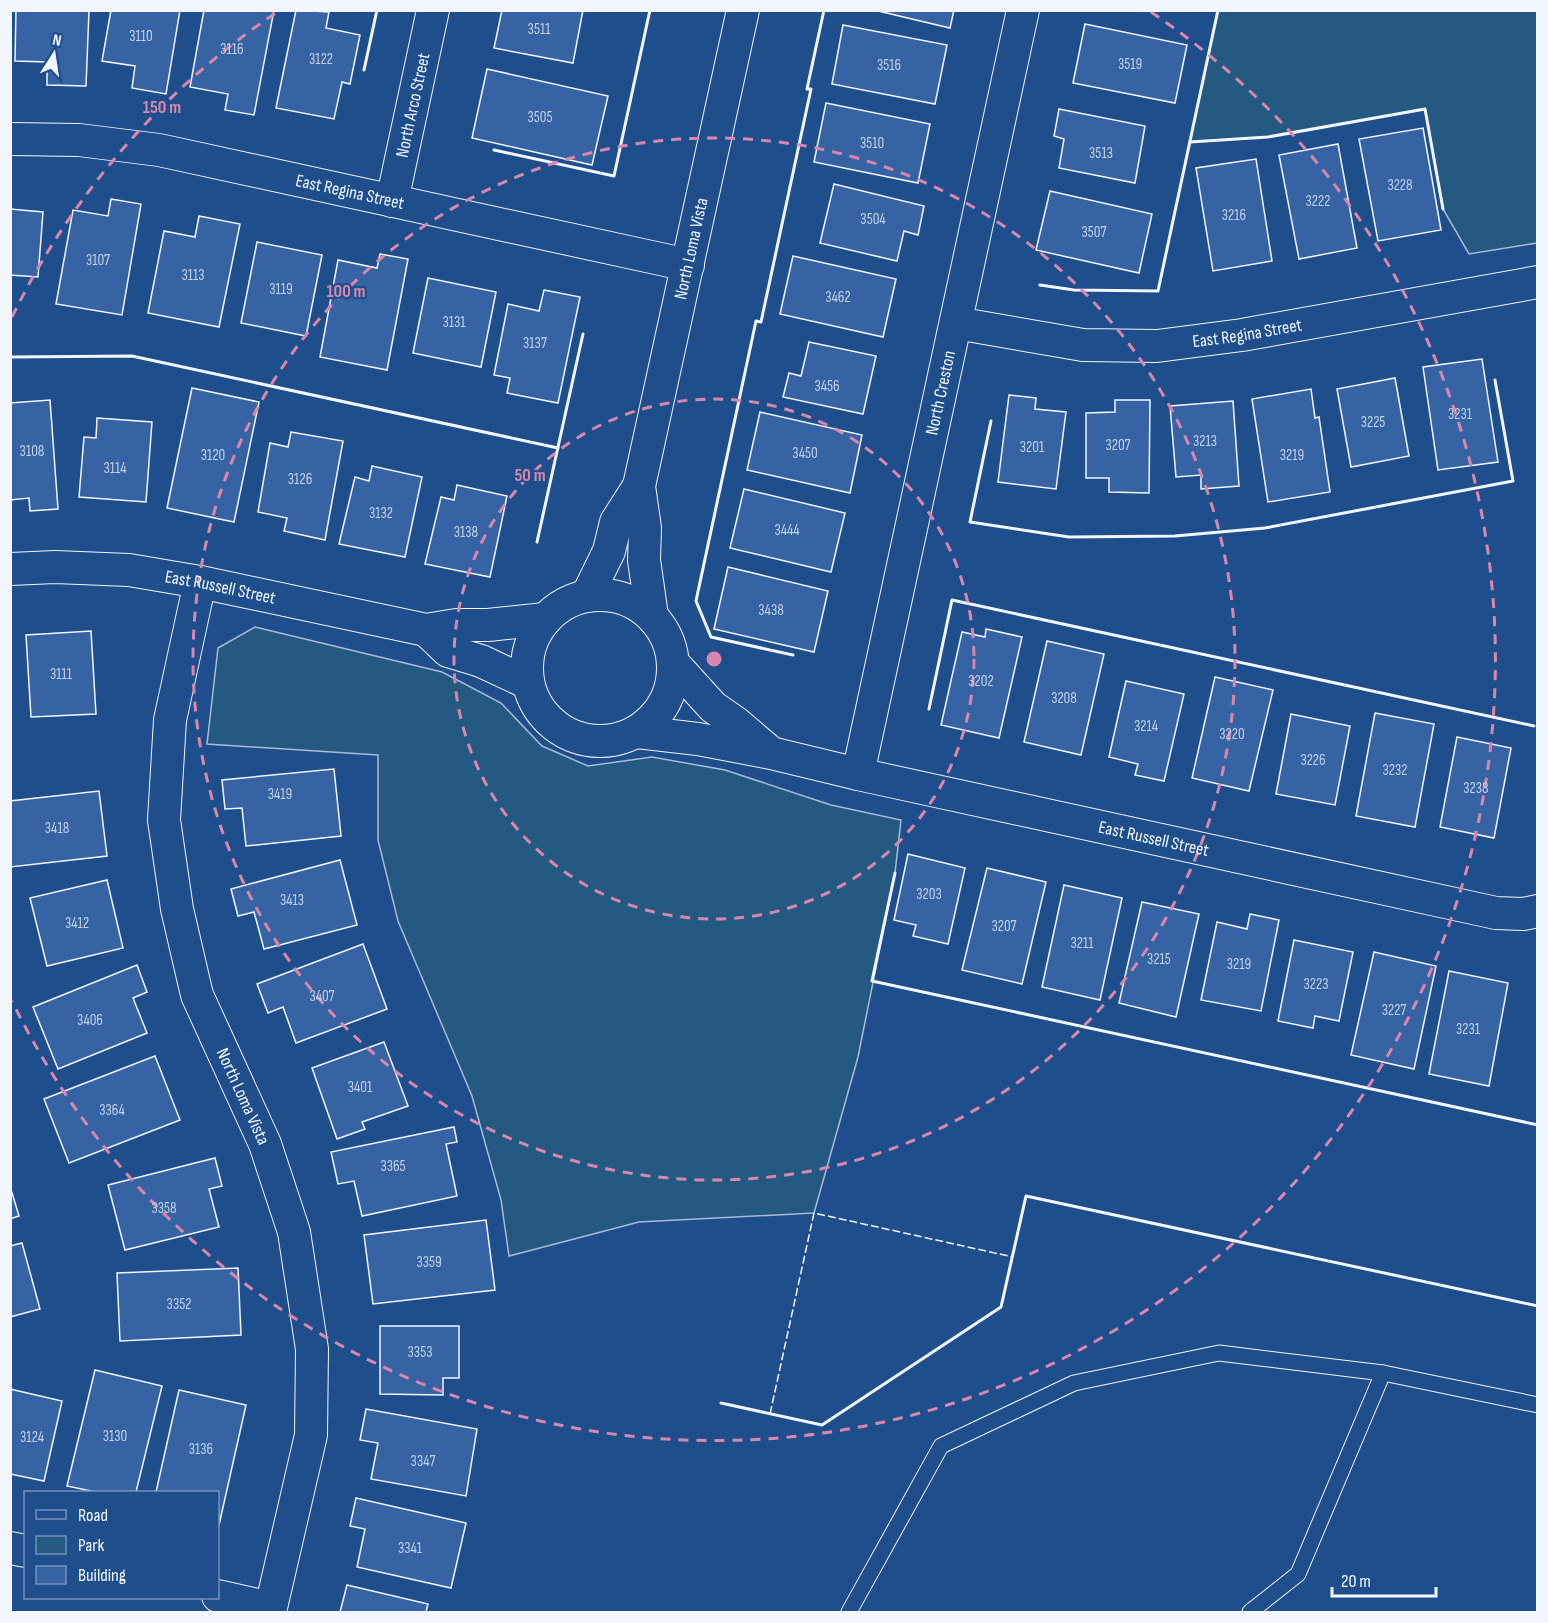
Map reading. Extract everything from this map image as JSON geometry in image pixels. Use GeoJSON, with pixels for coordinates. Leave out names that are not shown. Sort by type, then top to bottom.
{"type":"FeatureCollection","features":[{"type":"Feature","properties":{"kind":"street","name":"North Arco Street"},"geometry":{"type":"LineString","coordinates":[[392,201],[433,10]]}},
{"type":"Feature","properties":{"kind":"street","name":"North Loma Vista"},"geometry":{"type":"LineString","coordinates":[[587,596],[609,551],[616,522],[639,486],[743,10]]}},
{"type":"Feature","properties":{"kind":"street","name":"North Creston"},"geometry":{"type":"LineString","coordinates":[[858,774],[1023,10]]}},
{"type":"Feature","properties":{"kind":"street","name":"East Regina Street"},"geometry":{"type":"LineString","coordinates":[[10,139],[79,140],[159,150],[688,265]]}},
{"type":"Feature","properties":{"kind":"street","name":"East Regina Street"},"geometry":{"type":"LineString","coordinates":[[956,323],[1083,345],[1157,346],[1242,335],[1536,288]]}},
{"type":"Feature","properties":{"kind":"street","name":"North Loma Vista"},"geometry":{"type":"LineString","coordinates":[[639,486],[645,528],[644,560],[652,616]]}},
{"type":"Feature","properties":{"kind":"street","name":"East Russell Street"},"geometry":{"type":"LineString","coordinates":[[10,569],[55,567],[129,570],[200,582],[426,630],[456,625],[488,625],[545,619]]}},
{"type":"Feature","properties":{"kind":"street","name":"North Loma Vista"},"geometry":{"type":"LineString","coordinates":[[200,582],[170,720],[164,820],[177,909],[197,995],[265,1144],[294,1232],[312,1349],[311,1435],[270,1610]]}},
{"type":"Feature","properties":{"kind":"street"},"geometry":{"type":"LineString","coordinates":[[587,596],[610,596],[633,603],[652,616],[667,638],[674,664],[672,684],[665,703],[653,720],[637,732],[610,741],[588,741],[567,734],[549,721],[536,704],[528,683],[526,660],[533,638],[545,619],[564,604],[587,596]]}},
{"type":"Feature","properties":{"kind":"street"},"geometry":{"type":"LineString","coordinates":[[426,630],[448,651],[481,661],[528,683]]}},
{"type":"Feature","properties":{"kind":"street","name":"East Russell Street"},"geometry":{"type":"LineString","coordinates":[[674,664],[713,707],[771,753]]}},
{"type":"Feature","properties":{"kind":"street","name":"East Russell Street"},"geometry":{"type":"LineString","coordinates":[[637,732],[698,739],[771,753],[1496,913],[1523,914],[1538,911]]}},
{"type":"Feature","properties":{"kind":"street"},"geometry":{"type":"LineString","coordinates":[[219,1596],[270,1610]]}},
{"type":"Feature","properties":{"kind":"lane"},"geometry":{"type":"LineString","coordinates":[[849,1612],[942,1446],[1074,1383],[1219,1353],[1383,1373],[1538,1405]]}},
{"type":"Feature","properties":{"kind":"lane"},"geometry":{"type":"LineString","coordinates":[[1250,1612],[1298,1574],[1383,1373]]}},
{"type":"Feature","properties":{"kind":"green space"},"geometry":{"type":"Polygon","coordinates":[[[1218,11],[1537,11],[1537,243],[1469,254],[1443,209],[1425,109],[1268,137],[1190,142],[1218,11]]]}},
{"type":"Feature","properties":{"kind":"green space"},"geometry":{"type":"Polygon","coordinates":[[[255,627],[442,672],[501,703],[542,746],[588,766],[652,757],[725,770],[831,805],[901,820],[895,873],[858,1057],[814,1213],[639,1222],[509,1256],[501,1200],[472,1096],[398,921],[378,840],[378,755],[207,744],[218,648],[255,627]]]}},
{"type":"Feature","properties":{"kind":"building"},"geometry":{"type":"Polygon","coordinates":[[[16,10],[89,11],[86,86],[47,85],[47,62],[15,61],[16,10]]]}},
{"type":"Feature","properties":{"kind":"building"},"geometry":{"type":"Polygon","coordinates":[[[111,10],[180,10],[166,94],[132,88],[135,66],[102,61],[111,10]]]}},
{"type":"Feature","properties":{"kind":"building"},"geometry":{"type":"Polygon","coordinates":[[[204,10],[274,10],[254,115],[225,110],[228,94],[190,87],[204,10]]]}},
{"type":"Feature","properties":{"kind":"building"},"geometry":{"type":"Polygon","coordinates":[[[296,10],[329,12],[326,28],[360,35],[350,84],[342,82],[334,119],[276,108],[296,10]]]}},
{"type":"Feature","properties":{"kind":"building"},"geometry":{"type":"Polygon","coordinates":[[[502,10],[583,10],[573,63],[494,48],[502,10]]]}},
{"type":"Feature","properties":{"kind":"building"},"geometry":{"type":"Polygon","coordinates":[[[874,10],[954,10],[950,28],[874,10]]]}},
{"type":"Feature","properties":{"kind":"building"},"geometry":{"type":"Polygon","coordinates":[[[1085,24],[1187,45],[1175,103],[1073,83],[1085,24]]]}},
{"type":"Feature","properties":{"kind":"building"},"geometry":{"type":"Polygon","coordinates":[[[843,25],[947,45],[935,104],[832,84],[843,25]]]}},
{"type":"Feature","properties":{"kind":"building"},"geometry":{"type":"Polygon","coordinates":[[[487,69],[608,96],[592,165],[472,138],[487,69]]]}},
{"type":"Feature","properties":{"kind":"building"},"geometry":{"type":"Polygon","coordinates":[[[826,103],[930,124],[918,183],[814,162],[826,103]]]}},
{"type":"Feature","properties":{"kind":"building"},"geometry":{"type":"Polygon","coordinates":[[[1059,109],[1145,126],[1135,183],[1059,168],[1064,139],[1054,136],[1059,109]]]}},
{"type":"Feature","properties":{"kind":"building"},"geometry":{"type":"Polygon","coordinates":[[[1423,128],[1441,230],[1378,241],[1359,139],[1423,128]]]}},
{"type":"Feature","properties":{"kind":"building"},"geometry":{"type":"Polygon","coordinates":[[[1338,144],[1357,248],[1299,259],[1279,155],[1338,144]]]}},
{"type":"Feature","properties":{"kind":"building"},"geometry":{"type":"Polygon","coordinates":[[[1256,159],[1272,261],[1213,271],[1196,168],[1256,159]]]}},
{"type":"Feature","properties":{"kind":"building"},"geometry":{"type":"Polygon","coordinates":[[[834,184],[924,206],[918,235],[904,231],[897,261],[820,243],[834,184]]]}},
{"type":"Feature","properties":{"kind":"building"},"geometry":{"type":"Polygon","coordinates":[[[1050,191],[1152,214],[1139,273],[1036,250],[1050,191]]]}},
{"type":"Feature","properties":{"kind":"building"},"geometry":{"type":"Polygon","coordinates":[[[111,199],[141,204],[122,315],[56,304],[73,210],[108,216],[111,199]]]}},
{"type":"Feature","properties":{"kind":"building"},"geometry":{"type":"Polygon","coordinates":[[[10,209],[43,212],[38,277],[10,275],[10,209]]]}},
{"type":"Feature","properties":{"kind":"building"},"geometry":{"type":"Polygon","coordinates":[[[199,216],[240,224],[219,327],[148,313],[164,231],[195,237],[199,216]]]}},
{"type":"Feature","properties":{"kind":"building"},"geometry":{"type":"Polygon","coordinates":[[[257,242],[322,255],[306,336],[241,323],[257,242]]]}},
{"type":"Feature","properties":{"kind":"building"},"geometry":{"type":"Polygon","coordinates":[[[380,254],[408,259],[387,370],[320,357],[338,260],[377,268],[380,254]]]}},
{"type":"Feature","properties":{"kind":"building"},"geometry":{"type":"Polygon","coordinates":[[[793,256],[896,279],[883,337],[780,314],[793,256]]]}},
{"type":"Feature","properties":{"kind":"building"},"geometry":{"type":"Polygon","coordinates":[[[428,278],[496,292],[481,367],[413,353],[428,278]]]}},
{"type":"Feature","properties":{"kind":"building"},"geometry":{"type":"Polygon","coordinates":[[[544,290],[580,297],[558,403],[507,393],[510,378],[494,375],[508,304],[539,311],[544,290]]]}},
{"type":"Feature","properties":{"kind":"building"},"geometry":{"type":"Polygon","coordinates":[[[809,342],[876,356],[863,414],[783,397],[789,373],[801,376],[809,342]]]}},
{"type":"Feature","properties":{"kind":"building"},"geometry":{"type":"Polygon","coordinates":[[[1482,359],[1498,462],[1438,470],[1423,367],[1482,359]]]}},
{"type":"Feature","properties":{"kind":"building"},"geometry":{"type":"Polygon","coordinates":[[[1395,378],[1409,456],[1351,467],[1337,389],[1395,378]]]}},
{"type":"Feature","properties":{"kind":"building"},"geometry":{"type":"Polygon","coordinates":[[[192,388],[259,402],[234,522],[167,508],[192,388]]]}},
{"type":"Feature","properties":{"kind":"building"},"geometry":{"type":"Polygon","coordinates":[[[1311,389],[1315,418],[1319,417],[1330,492],[1268,502],[1252,399],[1311,389]]]}},
{"type":"Feature","properties":{"kind":"building"},"geometry":{"type":"Polygon","coordinates":[[[1009,395],[1036,398],[1035,409],[1066,412],[1056,489],[998,482],[1009,395]]]}},
{"type":"Feature","properties":{"kind":"building"},"geometry":{"type":"Polygon","coordinates":[[[50,400],[58,509],[30,511],[29,498],[10,500],[10,403],[50,400]]]}},
{"type":"Feature","properties":{"kind":"building"},"geometry":{"type":"Polygon","coordinates":[[[1115,400],[1150,400],[1149,493],[1109,492],[1109,478],[1086,478],[1086,413],[1115,412],[1115,400]]]}},
{"type":"Feature","properties":{"kind":"building"},"geometry":{"type":"Polygon","coordinates":[[[1233,401],[1239,486],[1201,489],[1201,475],[1176,477],[1170,406],[1233,401]]]}},
{"type":"Feature","properties":{"kind":"building"},"geometry":{"type":"Polygon","coordinates":[[[760,412],[862,435],[850,493],[747,470],[760,412]]]}},
{"type":"Feature","properties":{"kind":"building"},"geometry":{"type":"Polygon","coordinates":[[[97,418],[152,422],[146,502],[79,497],[84,437],[96,438],[97,418]]]}},
{"type":"Feature","properties":{"kind":"building"},"geometry":{"type":"Polygon","coordinates":[[[291,432],[343,441],[325,540],[284,531],[287,518],[258,512],[270,443],[288,447],[291,432]]]}},
{"type":"Feature","properties":{"kind":"building"},"geometry":{"type":"Polygon","coordinates":[[[372,466],[422,477],[405,557],[339,544],[355,477],[369,481],[372,466]]]}},
{"type":"Feature","properties":{"kind":"building"},"geometry":{"type":"Polygon","coordinates":[[[457,485],[507,496],[490,577],[425,564],[441,497],[454,500],[457,485]]]}},
{"type":"Feature","properties":{"kind":"building"},"geometry":{"type":"Polygon","coordinates":[[[744,489],[845,513],[831,572],[730,548],[744,489]]]}},
{"type":"Feature","properties":{"kind":"building"},"geometry":{"type":"Polygon","coordinates":[[[728,567],[828,591],[814,652],[714,629],[728,567]]]}},
{"type":"Feature","properties":{"kind":"building"},"geometry":{"type":"Polygon","coordinates":[[[986,629],[1022,637],[999,738],[941,725],[962,632],[985,637],[986,629]]]}},
{"type":"Feature","properties":{"kind":"building"},"geometry":{"type":"Polygon","coordinates":[[[91,631],[96,714],[31,717],[26,635],[91,631]]]}},
{"type":"Feature","properties":{"kind":"building"},"geometry":{"type":"Polygon","coordinates":[[[1047,641],[1104,654],[1081,755],[1024,742],[1047,641]]]}},
{"type":"Feature","properties":{"kind":"building"},"geometry":{"type":"Polygon","coordinates":[[[1215,677],[1273,690],[1249,791],[1192,778],[1215,677]]]}},
{"type":"Feature","properties":{"kind":"building"},"geometry":{"type":"Polygon","coordinates":[[[1126,681],[1184,694],[1164,781],[1135,775],[1138,764],[1109,757],[1126,681]]]}},
{"type":"Feature","properties":{"kind":"building"},"geometry":{"type":"Polygon","coordinates":[[[1375,713],[1434,724],[1415,827],[1356,816],[1375,713]]]}},
{"type":"Feature","properties":{"kind":"building"},"geometry":{"type":"Polygon","coordinates":[[[1291,714],[1350,726],[1335,805],[1276,794],[1291,714]]]}},
{"type":"Feature","properties":{"kind":"building"},"geometry":{"type":"Polygon","coordinates":[[[1457,737],[1511,748],[1494,838],[1440,827],[1457,737]]]}},
{"type":"Feature","properties":{"kind":"building"},"geometry":{"type":"Polygon","coordinates":[[[334,769],[341,836],[246,846],[242,808],[225,809],[222,780],[334,769]]]}},
{"type":"Feature","properties":{"kind":"building"},"geometry":{"type":"Polygon","coordinates":[[[99,791],[107,856],[10,867],[10,801],[99,791]]]}},
{"type":"Feature","properties":{"kind":"building"},"geometry":{"type":"Polygon","coordinates":[[[908,854],[965,868],[948,944],[913,936],[916,925],[894,920],[908,854]]]}},
{"type":"Feature","properties":{"kind":"building"},"geometry":{"type":"Polygon","coordinates":[[[340,860],[357,925],[264,949],[254,912],[238,916],[231,889],[340,860]]]}},
{"type":"Feature","properties":{"kind":"building"},"geometry":{"type":"Polygon","coordinates":[[[987,868],[1046,882],[1022,984],[962,970],[987,868]]]}},
{"type":"Feature","properties":{"kind":"building"},"geometry":{"type":"Polygon","coordinates":[[[107,880],[123,948],[47,966],[30,898],[107,880]]]}},
{"type":"Feature","properties":{"kind":"building"},"geometry":{"type":"Polygon","coordinates":[[[1064,885],[1122,898],[1100,1000],[1042,987],[1064,885]]]}},
{"type":"Feature","properties":{"kind":"building"},"geometry":{"type":"Polygon","coordinates":[[[1142,902],[1199,914],[1176,1017],[1119,1003],[1142,902]]]}},
{"type":"Feature","properties":{"kind":"building"},"geometry":{"type":"Polygon","coordinates":[[[1250,914],[1279,920],[1261,1011],[1201,1000],[1217,922],[1247,929],[1250,914]]]}},
{"type":"Feature","properties":{"kind":"building"},"geometry":{"type":"Polygon","coordinates":[[[1294,940],[1353,952],[1339,1021],[1315,1016],[1313,1028],[1278,1021],[1294,940]]]}},
{"type":"Feature","properties":{"kind":"building"},"geometry":{"type":"Polygon","coordinates":[[[363,944],[387,1009],[296,1043],[283,1007],[268,1013],[257,984],[363,944]]]}},
{"type":"Feature","properties":{"kind":"building"},"geometry":{"type":"Polygon","coordinates":[[[1374,952],[1436,966],[1414,1069],[1351,1055],[1374,952]]]}},
{"type":"Feature","properties":{"kind":"building"},"geometry":{"type":"Polygon","coordinates":[[[137,965],[147,992],[133,998],[147,1033],[58,1069],[33,1007],[137,965]]]}},
{"type":"Feature","properties":{"kind":"building"},"geometry":{"type":"Polygon","coordinates":[[[1449,971],[1508,983],[1489,1086],[1429,1074],[1449,971]]]}},
{"type":"Feature","properties":{"kind":"building"},"geometry":{"type":"Polygon","coordinates":[[[384,1042],[408,1106],[362,1122],[365,1129],[337,1139],[312,1068],[384,1042]]]}},
{"type":"Feature","properties":{"kind":"building"},"geometry":{"type":"Polygon","coordinates":[[[155,1056],[180,1120],[69,1163],[44,1099],[155,1056]]]}},
{"type":"Feature","properties":{"kind":"building"},"geometry":{"type":"Polygon","coordinates":[[[454,1127],[457,1142],[446,1144],[457,1196],[362,1216],[354,1181],[338,1184],[331,1152],[454,1127]]]}},
{"type":"Feature","properties":{"kind":"building"},"geometry":{"type":"Polygon","coordinates":[[[215,1158],[222,1186],[209,1189],[219,1227],[125,1250],[108,1185],[215,1158]]]}},
{"type":"Feature","properties":{"kind":"building"},"geometry":{"type":"Polygon","coordinates":[[[10,1186],[19,1216],[10,1219],[10,1186]]]}},
{"type":"Feature","properties":{"kind":"building"},"geometry":{"type":"Polygon","coordinates":[[[486,1220],[495,1290],[373,1304],[364,1235],[486,1220]]]}},
{"type":"Feature","properties":{"kind":"building"},"geometry":{"type":"Polygon","coordinates":[[[22,1243],[40,1309],[10,1317],[10,1246],[22,1243]]]}},
{"type":"Feature","properties":{"kind":"building"},"geometry":{"type":"Polygon","coordinates":[[[238,1268],[241,1335],[120,1341],[117,1273],[238,1268]]]}},
{"type":"Feature","properties":{"kind":"building"},"geometry":{"type":"Polygon","coordinates":[[[380,1326],[459,1326],[459,1378],[443,1378],[443,1395],[380,1394],[380,1326]]]}},
{"type":"Feature","properties":{"kind":"building"},"geometry":{"type":"Polygon","coordinates":[[[95,1370],[162,1386],[136,1491],[91,1491],[67,1486],[95,1370]]]}},
{"type":"Feature","properties":{"kind":"building"},"geometry":{"type":"Polygon","coordinates":[[[10,1389],[62,1401],[44,1481],[10,1474],[10,1389]]]}},
{"type":"Feature","properties":{"kind":"building"},"geometry":{"type":"Polygon","coordinates":[[[179,1390],[246,1405],[219,1525],[219,1491],[156,1491],[179,1390]]]}},
{"type":"Feature","properties":{"kind":"building"},"geometry":{"type":"Polygon","coordinates":[[[366,1409],[477,1429],[466,1496],[371,1479],[378,1443],[360,1440],[366,1409]]]}},
{"type":"Feature","properties":{"kind":"building"},"geometry":{"type":"Polygon","coordinates":[[[356,1498],[466,1523],[451,1588],[357,1567],[365,1529],[350,1526],[356,1498]]]}},
{"type":"Feature","properties":{"kind":"building"},"geometry":{"type":"Polygon","coordinates":[[[347,1585],[428,1604],[426,1612],[340,1612],[347,1585]]]}},
{"type":"Feature","properties":{"kind":"fence"},"geometry":{"type":"LineString","coordinates":[[770,1414],[814,1213],[1013,1257]]}},
{"type":"Feature","properties":{"kind":"wall"},"geometry":{"type":"LineString","coordinates":[[364,70],[377,10]]}},
{"type":"Feature","properties":{"kind":"wall"},"geometry":{"type":"LineString","coordinates":[[494,150],[614,176],[650,10]]}},
{"type":"Feature","properties":{"kind":"wall"},"geometry":{"type":"LineString","coordinates":[[793,655],[711,637],[696,601],[756,321],[761,322],[811,89],[807,89],[824,10]]}},
{"type":"Feature","properties":{"kind":"wall"},"geometry":{"type":"LineString","coordinates":[[1040,285],[1074,290],[1158,291],[1218,10]]}},
{"type":"Feature","properties":{"kind":"wall"},"geometry":{"type":"LineString","coordinates":[[1190,142],[1268,137],[1425,109],[1443,209]]}},
{"type":"Feature","properties":{"kind":"wall"},"geometry":{"type":"LineString","coordinates":[[537,542],[583,334]]}},
{"type":"Feature","properties":{"kind":"wall"},"geometry":{"type":"LineString","coordinates":[[10,357],[132,356],[558,448]]}},
{"type":"Feature","properties":{"kind":"wall"},"geometry":{"type":"LineString","coordinates":[[991,421],[970,522],[1069,537],[1175,536],[1265,528],[1513,481],[1495,380]]}},
{"type":"Feature","properties":{"kind":"wall"},"geometry":{"type":"LineString","coordinates":[[929,709],[952,600],[1534,726]]}},
{"type":"Feature","properties":{"kind":"wall"},"geometry":{"type":"LineString","coordinates":[[895,873],[872,981],[1538,1125]]}},
{"type":"Feature","properties":{"kind":"wall"},"geometry":{"type":"LineString","coordinates":[[721,1403],[822,1425],[1001,1307],[1026,1196],[1538,1306]]}}]}
